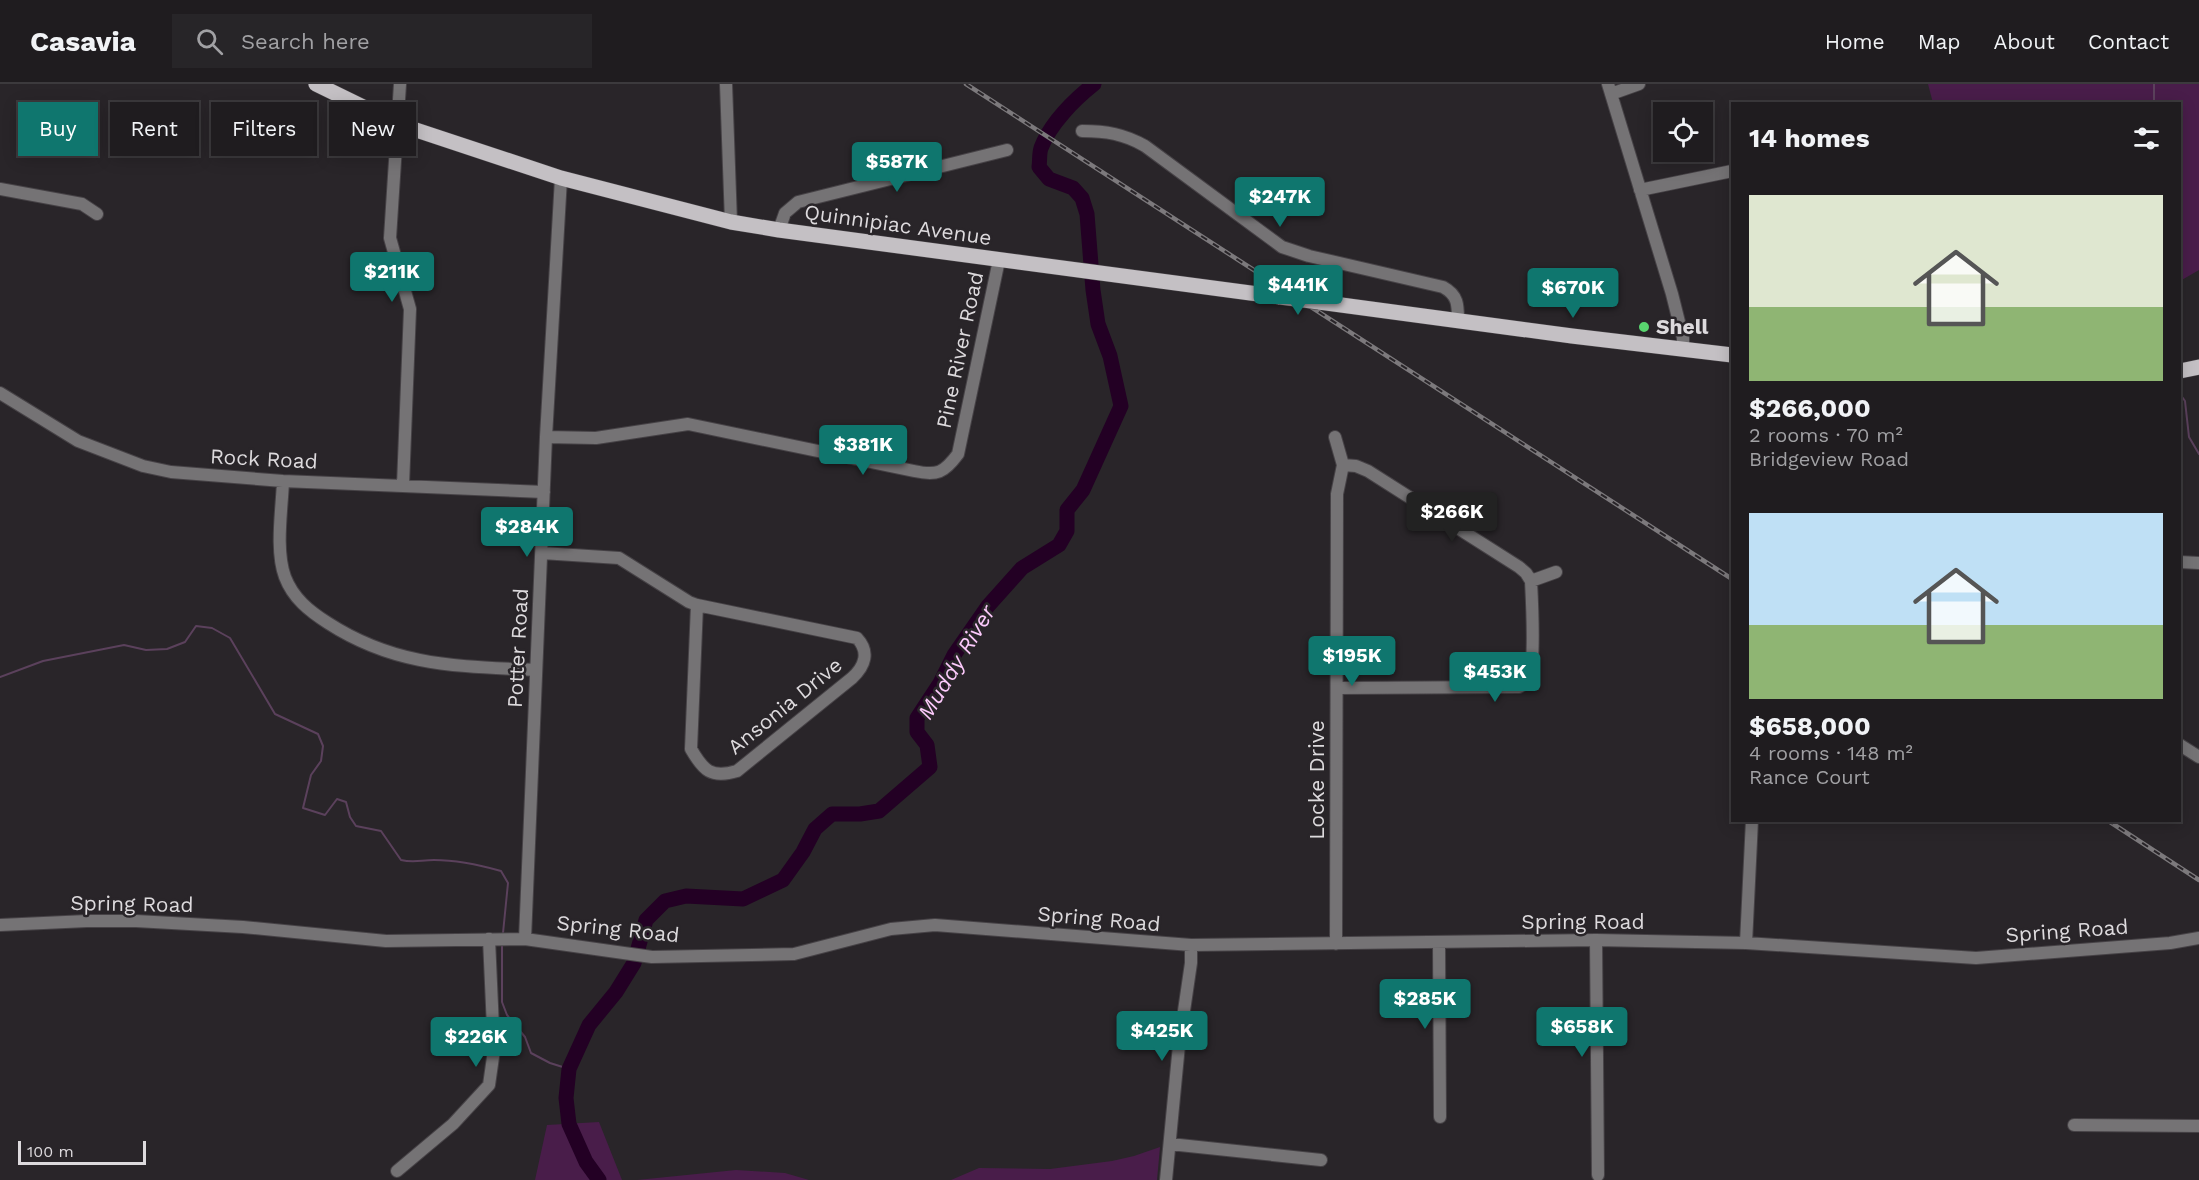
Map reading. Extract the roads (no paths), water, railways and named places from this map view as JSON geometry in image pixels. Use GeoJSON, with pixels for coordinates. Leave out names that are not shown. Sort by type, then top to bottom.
{"type":"FeatureCollection","features":[{"type":"Feature","properties":{"kind":"main road","name":"Quinnipiac Avenue"},"geometry":{"type":"LineString","coordinates":[[316,84],[354,102]]}},
{"type":"Feature","properties":{"kind":"main road","name":"Quinnipiac Avenue"},"geometry":{"type":"LineString","coordinates":[[416,129],[561,178],[730,222],[1063,269],[1731,355]]}},
{"type":"Feature","properties":{"kind":"main road"},"geometry":{"type":"LineString","coordinates":[[2181,371],[2199,367]]}},
{"type":"Feature","properties":{"kind":"street"},"geometry":{"type":"LineString","coordinates":[[399,102],[400,84]]}},
{"type":"Feature","properties":{"kind":"street"},"geometry":{"type":"LineString","coordinates":[[726,84],[730,222]]}},
{"type":"Feature","properties":{"kind":"street"},"geometry":{"type":"LineString","coordinates":[[1639,84],[1610,89],[1672,294],[1682,335],[1683,350]]}},
{"type":"Feature","properties":{"kind":"street"},"geometry":{"type":"LineString","coordinates":[[1082,131],[1108,132],[1132,139],[1145,146],[1282,247],[1309,256],[1443,287],[1456,297],[1458,320]]}},
{"type":"Feature","properties":{"kind":"street"},"geometry":{"type":"LineString","coordinates":[[778,230],[785,213],[798,202],[1007,150]]}},
{"type":"Feature","properties":{"kind":"street"},"geometry":{"type":"LineString","coordinates":[[396,156],[390,238],[410,309],[403,485]]}},
{"type":"Feature","properties":{"kind":"street"},"geometry":{"type":"LineString","coordinates":[[1640,190],[1731,171]]}},
{"type":"Feature","properties":{"kind":"street","name":"Potter Road"},"geometry":{"type":"LineString","coordinates":[[525,939],[546,436],[561,178]]}},
{"type":"Feature","properties":{"kind":"street"},"geometry":{"type":"LineString","coordinates":[[0,189],[82,204],[97,214]]}},
{"type":"Feature","properties":{"kind":"street","name":"Pine River Road"},"geometry":{"type":"LineString","coordinates":[[546,436],[597,438],[688,424],[914,471],[938,473],[949,466],[958,454],[999,260]]}},
{"type":"Feature","properties":{"kind":"street","name":"Rock Road"},"geometry":{"type":"LineString","coordinates":[[0,393],[78,441],[143,466],[183,474],[283,481],[544,492]]}},
{"type":"Feature","properties":{"kind":"street","name":"Locke Drive"},"geometry":{"type":"LineString","coordinates":[[1335,437],[1343,465],[1337,494],[1336,944]]}},
{"type":"Feature","properties":{"kind":"street"},"geometry":{"type":"LineString","coordinates":[[1337,688],[1519,687],[1530,677],[1531,662],[1531,582],[1526,573],[1368,471],[1356,466],[1343,465]]}},
{"type":"Feature","properties":{"kind":"street"},"geometry":{"type":"LineString","coordinates":[[283,481],[280,556],[285,576],[294,594],[308,610],[345,634],[400,657],[445,665],[535,670]]}},
{"type":"Feature","properties":{"kind":"street","name":"Ansonia Drive"},"geometry":{"type":"LineString","coordinates":[[542,553],[619,558],[697,605],[857,638],[865,651],[864,662],[860,671],[852,678],[737,771],[727,774],[716,773],[702,767],[691,750],[697,605]]}},
{"type":"Feature","properties":{"kind":"street"},"geometry":{"type":"LineString","coordinates":[[2181,562],[2199,563]]}},
{"type":"Feature","properties":{"kind":"street"},"geometry":{"type":"LineString","coordinates":[[1531,582],[1556,572]]}},
{"type":"Feature","properties":{"kind":"street"},"geometry":{"type":"LineString","coordinates":[[2181,746],[2199,757]]}},
{"type":"Feature","properties":{"kind":"street"},"geometry":{"type":"LineString","coordinates":[[1746,943],[1752,822]]}},
{"type":"Feature","properties":{"kind":"street","name":"Spring Road"},"geometry":{"type":"LineString","coordinates":[[0,925],[126,921],[243,927],[386,941],[525,939],[644,956],[794,954],[891,929],[935,925],[1191,945],[1596,940],[1746,943],[1976,958],[2170,943],[2199,938]]}},
{"type":"Feature","properties":{"kind":"street"},"geometry":{"type":"LineString","coordinates":[[397,1171],[453,1124],[489,1084],[495,1050],[489,939]]}},
{"type":"Feature","properties":{"kind":"street"},"geometry":{"type":"LineString","coordinates":[[1596,940],[1598,1174]]}},
{"type":"Feature","properties":{"kind":"street"},"geometry":{"type":"LineString","coordinates":[[1439,943],[1440,1117]]}},
{"type":"Feature","properties":{"kind":"street"},"geometry":{"type":"LineString","coordinates":[[1166,1180],[1179,1045],[1191,963],[1191,945]]}},
{"type":"Feature","properties":{"kind":"street"},"geometry":{"type":"LineString","coordinates":[[2074,1125],[2199,1125]]}},
{"type":"Feature","properties":{"kind":"street"},"geometry":{"type":"LineString","coordinates":[[1170,1144],[1321,1160]]}},
{"type":"Feature","properties":{"kind":"waterway","name":"Muddy River"},"geometry":{"type":"LineString","coordinates":[[599,1180],[586,1162],[569,1124],[566,1098],[569,1069],[589,1025],[616,992],[634,963],[646,920],[665,901],[686,896],[743,899],[783,880],[803,852],[815,829],[832,814],[879,811],[930,767],[927,745],[917,732],[917,718],[940,683],[954,655],[988,606],[1022,568],[1059,545],[1067,531],[1067,510],[1083,490],[1121,406],[1110,356],[1098,324],[1087,214],[1082,198],[1073,188],[1049,179],[1039,167],[1041,148],[1050,130],[1071,105],[1094,84]]}},
{"type":"Feature","properties":{"kind":"waterway"},"geometry":{"type":"LineString","coordinates":[[2154,84],[2154,102]]}},
{"type":"Feature","properties":{"kind":"waterway"},"geometry":{"type":"LineString","coordinates":[[2181,395],[2185,401],[2189,437],[2199,454]]}},
{"type":"Feature","properties":{"kind":"waterway"},"geometry":{"type":"LineString","coordinates":[[0,677],[43,661],[124,645],[146,650],[167,649],[185,642],[196,626],[212,628],[230,638],[275,714],[318,734],[323,746],[321,761],[311,775],[303,808],[325,815],[337,799],[346,802],[350,817],[356,826],[381,831],[401,860],[450,861],[501,871],[508,883],[503,933]]}},
{"type":"Feature","properties":{"kind":"waterway"},"geometry":{"type":"LineString","coordinates":[[502,945],[502,1002],[507,1015],[525,1037],[531,1053],[550,1063],[569,1069]]}},
{"type":"Feature","properties":{"kind":"railway"},"geometry":{"type":"LineString","coordinates":[[966,84],[1731,578]]}},
{"type":"Feature","properties":{"kind":"railway"},"geometry":{"type":"LineString","coordinates":[[2110,822],[2199,880]]}},
{"type":"Feature","properties":{"kind":"place","name":"Shell"},"geometry":{"type":"Point","coordinates":[1644,327]}}]}
